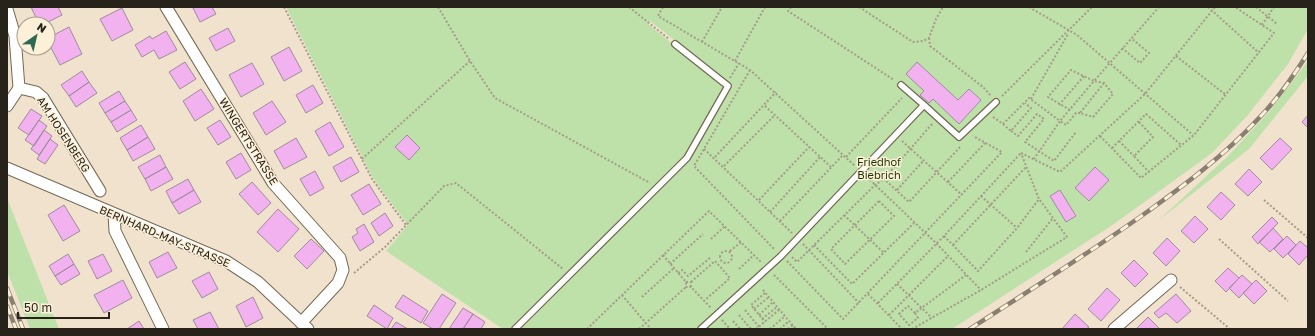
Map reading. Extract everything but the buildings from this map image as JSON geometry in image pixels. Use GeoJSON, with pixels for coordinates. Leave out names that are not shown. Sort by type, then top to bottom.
{"type":"FeatureCollection","features":[{"type":"Feature","properties":{"kind":"street","name":"WINGERTSTRASSE"},"geometry":{"type":"LineString","coordinates":[[166,7],[273,183],[340,258],[343,270],[342,277]]}},
{"type":"Feature","properties":{"kind":"street"},"geometry":{"type":"LineString","coordinates":[[7,9],[15,36],[19,88],[7,106]]}},
{"type":"Feature","properties":{"kind":"street","name":"AM HOSENBERG"},"geometry":{"type":"LineString","coordinates":[[19,88],[36,92],[43,98],[100,190]]}},
{"type":"Feature","properties":{"kind":"street","name":"BERNHARD-MAY-STRASSE"},"geometry":{"type":"LineString","coordinates":[[7,168],[237,267],[258,282],[304,326]]}},
{"type":"Feature","properties":{"kind":"street"},"geometry":{"type":"LineString","coordinates":[[114,214],[115,231],[163,329]]}},
{"type":"Feature","properties":{"kind":"street"},"geometry":{"type":"LineString","coordinates":[[304,326],[342,277]]}},
{"type":"Feature","properties":{"kind":"street"},"geometry":{"type":"LineString","coordinates":[[1114,329],[1171,280]]}},
{"type":"Feature","properties":{"kind":"lane"},"geometry":{"type":"LineString","coordinates":[[515,329],[687,158],[728,86],[675,44]]}},
{"type":"Feature","properties":{"kind":"lane"},"geometry":{"type":"LineString","coordinates":[[901,85],[959,137],[996,102]]}},
{"type":"Feature","properties":{"kind":"lane"},"geometry":{"type":"LineString","coordinates":[[701,329],[768,268],[798,238],[924,105]]}},
{"type":"Feature","properties":{"kind":"path"},"geometry":{"type":"LineString","coordinates":[[284,7],[372,179],[406,225]]}},
{"type":"Feature","properties":{"kind":"path"},"geometry":{"type":"LineString","coordinates":[[438,7],[470,61],[495,98],[658,187]]}},
{"type":"Feature","properties":{"kind":"path"},"geometry":{"type":"LineString","coordinates":[[629,7],[675,44]]}},
{"type":"Feature","properties":{"kind":"path"},"geometry":{"type":"LineString","coordinates":[[663,7],[658,16],[750,70],[776,92],[936,243],[981,290]]}},
{"type":"Feature","properties":{"kind":"path"},"geometry":{"type":"LineString","coordinates":[[702,42],[722,7]]}},
{"type":"Feature","properties":{"kind":"path"},"geometry":{"type":"LineString","coordinates":[[735,61],[765,7]]}},
{"type":"Feature","properties":{"kind":"path"},"geometry":{"type":"LineString","coordinates":[[791,7],[788,11],[901,85]]}},
{"type":"Feature","properties":{"kind":"path"},"geometry":{"type":"LineString","coordinates":[[859,7],[913,42],[923,41],[929,38]]}},
{"type":"Feature","properties":{"kind":"path"},"geometry":{"type":"LineString","coordinates":[[943,7],[936,19],[929,38],[930,46],[983,87],[996,102],[1092,7]]}},
{"type":"Feature","properties":{"kind":"path"},"geometry":{"type":"LineString","coordinates":[[1029,7],[1069,31],[1109,62],[1194,135]]}},
{"type":"Feature","properties":{"kind":"path"},"geometry":{"type":"LineString","coordinates":[[1034,159],[1060,121],[1109,62],[1159,7]]}},
{"type":"Feature","properties":{"kind":"path"},"geometry":{"type":"LineString","coordinates":[[1208,7],[1259,53]]}},
{"type":"Feature","properties":{"kind":"path"},"geometry":{"type":"LineString","coordinates":[[1021,153],[1060,172],[1145,94],[1216,7]]}},
{"type":"Feature","properties":{"kind":"path"},"geometry":{"type":"LineString","coordinates":[[1100,136],[1141,178],[1194,135],[1274,32],[1235,7]]}},
{"type":"Feature","properties":{"kind":"path"},"geometry":{"type":"LineString","coordinates":[[1256,7],[1277,24]]}},
{"type":"Feature","properties":{"kind":"path"},"geometry":{"type":"LineString","coordinates":[[1262,24],[1274,7]]}},
{"type":"Feature","properties":{"kind":"path"},"geometry":{"type":"LineString","coordinates":[[1003,124],[1029,98],[1031,99],[1069,31]]}},
{"type":"Feature","properties":{"kind":"path"},"geometry":{"type":"LineString","coordinates":[[1122,48],[1140,64],[1149,53],[1131,38]]}},
{"type":"Feature","properties":{"kind":"path"},"geometry":{"type":"LineString","coordinates":[[1176,56],[1226,95]]}},
{"type":"Feature","properties":{"kind":"path"},"geometry":{"type":"LineString","coordinates":[[362,159],[470,61]]}},
{"type":"Feature","properties":{"kind":"path"},"geometry":{"type":"LineString","coordinates":[[726,84],[739,63]]}},
{"type":"Feature","properties":{"kind":"path"},"geometry":{"type":"LineString","coordinates":[[750,70],[694,166],[783,253],[844,319],[1002,152],[965,131]]}},
{"type":"Feature","properties":{"kind":"path"},"geometry":{"type":"LineString","coordinates":[[1031,99],[1066,125],[1076,113],[1093,117],[1112,94],[1104,83],[1094,81],[1071,70],[1048,97],[1059,105],[1070,110]]}},
{"type":"Feature","properties":{"kind":"path"},"geometry":{"type":"LineString","coordinates":[[1059,105],[1084,76]]}},
{"type":"Feature","properties":{"kind":"path"},"geometry":{"type":"LineString","coordinates":[[1080,113],[1104,83]]}},
{"type":"Feature","properties":{"kind":"path"},"geometry":{"type":"LineString","coordinates":[[846,158],[909,91]]}},
{"type":"Feature","properties":{"kind":"path"},"geometry":{"type":"LineString","coordinates":[[714,157],[765,106],[776,92]]}},
{"type":"Feature","properties":{"kind":"path"},"geometry":{"type":"LineString","coordinates":[[1011,131],[1031,108],[1025,102]]}},
{"type":"Feature","properties":{"kind":"path"},"geometry":{"type":"LineString","coordinates":[[765,106],[831,167]]}},
{"type":"Feature","properties":{"kind":"path"},"geometry":{"type":"LineString","coordinates":[[985,112],[1018,136],[1037,114],[1044,119],[1025,142],[1054,161],[1076,132]]}},
{"type":"Feature","properties":{"kind":"path"},"geometry":{"type":"LineString","coordinates":[[1112,148],[1146,114],[1182,145]]}},
{"type":"Feature","properties":{"kind":"path"},"geometry":{"type":"LineString","coordinates":[[724,166],[775,115]]}},
{"type":"Feature","properties":{"kind":"path"},"geometry":{"type":"LineString","coordinates":[[783,253],[797,262],[875,185],[884,179],[937,118]]}},
{"type":"Feature","properties":{"kind":"path"},"geometry":{"type":"LineString","coordinates":[[1134,156],[1153,137],[1139,122]]}},
{"type":"Feature","properties":{"kind":"path"},"geometry":{"type":"LineString","coordinates":[[896,135],[962,195]]}},
{"type":"Feature","properties":{"kind":"path"},"geometry":{"type":"LineString","coordinates":[[884,179],[909,202],[937,171],[962,147],[959,137]]}},
{"type":"Feature","properties":{"kind":"path"},"geometry":{"type":"LineString","coordinates":[[1119,141],[1149,172]]}},
{"type":"Feature","properties":{"kind":"path"},"geometry":{"type":"LineString","coordinates":[[948,182],[985,143]]}},
{"type":"Feature","properties":{"kind":"path"},"geometry":{"type":"LineString","coordinates":[[759,200],[809,147]]}},
{"type":"Feature","properties":{"kind":"path"},"geometry":{"type":"LineString","coordinates":[[704,149],[724,166],[798,238],[859,303]]}},
{"type":"Feature","properties":{"kind":"path"},"geometry":{"type":"LineString","coordinates":[[912,329],[981,290],[1067,237],[1039,199],[1021,153]]}},
{"type":"Feature","properties":{"kind":"path"},"geometry":{"type":"LineString","coordinates":[[878,303],[944,236],[1021,153]]}},
{"type":"Feature","properties":{"kind":"path"},"geometry":{"type":"LineString","coordinates":[[780,221],[843,155]]}},
{"type":"Feature","properties":{"kind":"path"},"geometry":{"type":"LineString","coordinates":[[770,212],[820,157]]}},
{"type":"Feature","properties":{"kind":"path"},"geometry":{"type":"LineString","coordinates":[[897,190],[924,160]]}},
{"type":"Feature","properties":{"kind":"path"},"geometry":{"type":"LineString","coordinates":[[953,245],[1026,166]]}},
{"type":"Feature","properties":{"kind":"path"},"geometry":{"type":"LineString","coordinates":[[342,277],[360,270],[444,186],[456,183],[570,275]]}},
{"type":"Feature","properties":{"kind":"path"},"geometry":{"type":"LineString","coordinates":[[981,196],[1017,228]]}},
{"type":"Feature","properties":{"kind":"path"},"geometry":{"type":"LineString","coordinates":[[944,236],[978,271],[1017,228],[1039,199]]}},
{"type":"Feature","properties":{"kind":"path"},"geometry":{"type":"LineString","coordinates":[[1264,200],[1308,238]]}},
{"type":"Feature","properties":{"kind":"path"},"geometry":{"type":"LineString","coordinates":[[879,201],[894,216],[845,264],[831,250],[855,226],[879,201]]}},
{"type":"Feature","properties":{"kind":"path"},"geometry":{"type":"LineString","coordinates":[[588,329],[662,255],[709,211],[828,329]]}},
{"type":"Feature","properties":{"kind":"path"},"geometry":{"type":"LineString","coordinates":[[844,215],[884,253]]}},
{"type":"Feature","properties":{"kind":"path"},"geometry":{"type":"LineString","coordinates":[[1026,252],[1053,218]]}},
{"type":"Feature","properties":{"kind":"path"},"geometry":{"type":"LineString","coordinates":[[814,245],[852,284],[914,223]]}},
{"type":"Feature","properties":{"kind":"path"},"geometry":{"type":"LineString","coordinates":[[711,239],[725,226]]}},
{"type":"Feature","properties":{"kind":"path"},"geometry":{"type":"LineString","coordinates":[[670,264],[703,234]]}},
{"type":"Feature","properties":{"kind":"path"},"geometry":{"type":"LineString","coordinates":[[1218,239],[1288,301]]}},
{"type":"Feature","properties":{"kind":"path"},"geometry":{"type":"LineString","coordinates":[[730,251],[732,254],[732,260],[726,263],[722,262],[720,254],[726,250],[730,251],[741,242]]}},
{"type":"Feature","properties":{"kind":"path"},"geometry":{"type":"LineString","coordinates":[[662,255],[686,282],[686,287]]}},
{"type":"Feature","properties":{"kind":"path"},"geometry":{"type":"LineString","coordinates":[[739,269],[754,255]]}},
{"type":"Feature","properties":{"kind":"path"},"geometry":{"type":"LineString","coordinates":[[889,315],[948,256]]}},
{"type":"Feature","properties":{"kind":"path"},"geometry":{"type":"LineString","coordinates":[[678,273],[682,270],[688,276],[711,257]]}},
{"type":"Feature","properties":{"kind":"path"},"geometry":{"type":"LineString","coordinates":[[686,282],[691,282],[715,261],[730,278],[704,301]]}},
{"type":"Feature","properties":{"kind":"path"},"geometry":{"type":"LineString","coordinates":[[642,297],[674,268]]}},
{"type":"Feature","properties":{"kind":"path"},"geometry":{"type":"LineString","coordinates":[[915,313],[966,275]]}},
{"type":"Feature","properties":{"kind":"path"},"geometry":{"type":"LineString","coordinates":[[1171,280],[1230,329]]}},
{"type":"Feature","properties":{"kind":"path"},"geometry":{"type":"LineString","coordinates":[[691,282],[691,287],[717,314]]}},
{"type":"Feature","properties":{"kind":"path"},"geometry":{"type":"LineString","coordinates":[[897,284],[932,318]]}},
{"type":"Feature","properties":{"kind":"path"},"geometry":{"type":"LineString","coordinates":[[639,329],[686,287],[691,287]]}},
{"type":"Feature","properties":{"kind":"path"},"geometry":{"type":"LineString","coordinates":[[765,322],[750,305],[764,291],[793,325],[795,328],[794,329]]}},
{"type":"Feature","properties":{"kind":"path"},"geometry":{"type":"LineString","coordinates":[[868,294],[902,329]]}},
{"type":"Feature","properties":{"kind":"path"},"geometry":{"type":"LineString","coordinates":[[622,295],[651,329]]}},
{"type":"Feature","properties":{"kind":"path"},"geometry":{"type":"LineString","coordinates":[[754,309],[769,297]]}},
{"type":"Feature","properties":{"kind":"path"},"geometry":{"type":"LineString","coordinates":[[759,314],[773,302]]}},
{"type":"Feature","properties":{"kind":"path"},"geometry":{"type":"LineString","coordinates":[[762,319],[777,306]]}},
{"type":"Feature","properties":{"kind":"path"},"geometry":{"type":"LineString","coordinates":[[908,306],[915,313],[918,318],[909,325],[898,314],[908,306]]}},
{"type":"Feature","properties":{"kind":"path"},"geometry":{"type":"LineString","coordinates":[[756,329],[780,309]]}},
{"type":"Feature","properties":{"kind":"path"},"geometry":{"type":"LineString","coordinates":[[745,310],[759,327]]}},
{"type":"Feature","properties":{"kind":"path"},"geometry":{"type":"LineString","coordinates":[[739,315],[752,329]]}},
{"type":"Feature","properties":{"kind":"path"},"geometry":{"type":"LineString","coordinates":[[770,329],[785,316]]}},
{"type":"Feature","properties":{"kind":"path"},"geometry":{"type":"LineString","coordinates":[[732,321],[740,329]]}},
{"type":"Feature","properties":{"kind":"path"},"geometry":{"type":"LineString","coordinates":[[780,329],[789,321]]}},
{"type":"Feature","properties":{"kind":"path"},"geometry":{"type":"LineString","coordinates":[[788,329],[793,325]]}},
{"type":"Feature","properties":{"kind":"green space","name":"Friedhof Biebrich"},"geometry":{"type":"Polygon","coordinates":[[[286,7],[1308,7],[1308,29],[1288,64],[1247,116],[1212,153],[1114,224],[952,329],[521,329],[689,160],[733,86],[650,21],[648,24],[725,87],[684,156],[513,329],[503,329],[386,251],[408,225],[373,178],[286,7]]]}},
{"type":"Feature","properties":{"kind":"green space"},"geometry":{"type":"Polygon","coordinates":[[[1308,61],[1308,76],[1249,149],[1159,220],[1228,156],[1270,111],[1308,61]]]}},
{"type":"Feature","properties":{"kind":"green space"},"geometry":{"type":"Polygon","coordinates":[[[7,198],[59,329],[30,329],[7,271],[7,198]]]}},
{"type":"Feature","properties":{"kind":"railway"},"geometry":{"type":"LineString","coordinates":[[970,329],[1140,217],[1217,158],[1246,132],[1273,103],[1308,53]]}},
{"type":"Feature","properties":{"kind":"railway"},"geometry":{"type":"LineString","coordinates":[[7,288],[23,329]]}},
{"type":"Feature","properties":{"kind":"railway"},"geometry":{"type":"LineString","coordinates":[[7,306],[16,329]]}}]}
